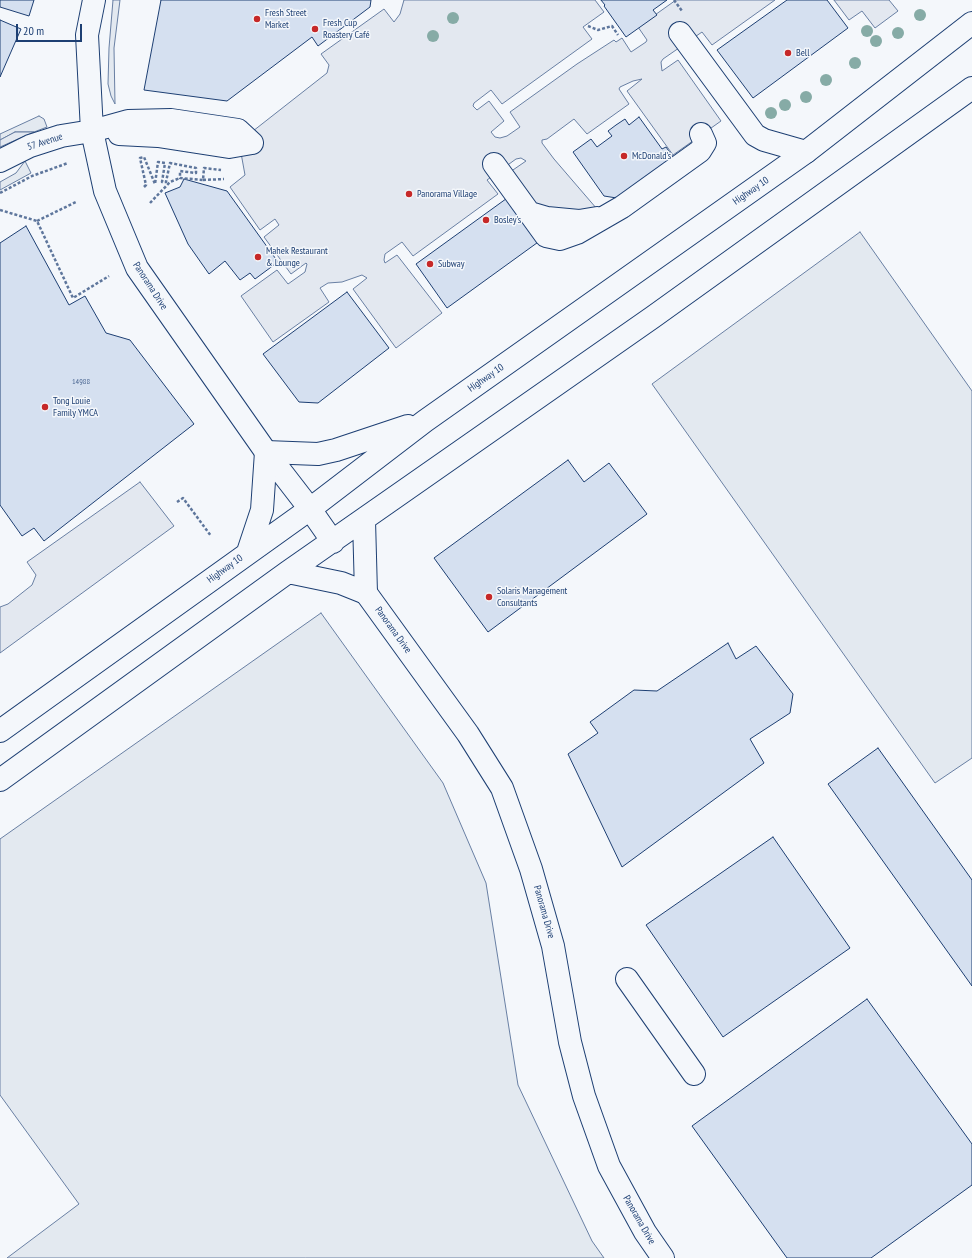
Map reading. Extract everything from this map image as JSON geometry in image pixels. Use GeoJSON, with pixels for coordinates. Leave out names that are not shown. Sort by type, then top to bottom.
{"type":"FeatureCollection","features":[{"type":"Feature","properties":{"kind":"main road","name":"Panorama Drive"},"geometry":{"type":"LineString","coordinates":[[94,0],[87,35],[92,130],[105,191],[137,268],[266,452],[310,509],[333,542]]}},
{"type":"Feature","properties":{"kind":"main road"},"geometry":{"type":"LineString","coordinates":[[682,23],[755,135],[764,140],[806,152]]}},
{"type":"Feature","properties":{"kind":"main road","name":"Highway 10"},"geometry":{"type":"LineString","coordinates":[[0,732],[248,552],[310,509],[425,421],[806,152],[972,23]]}},
{"type":"Feature","properties":{"kind":"main road"},"geometry":{"type":"LineString","coordinates":[[0,780],[288,572],[333,542],[785,224],[972,88]]}},
{"type":"Feature","properties":{"kind":"main road"},"geometry":{"type":"LineString","coordinates":[[171,120],[238,130],[252,143],[229,147],[158,136],[92,130],[128,121],[171,120]]}},
{"type":"Feature","properties":{"kind":"main road","name":"57 Avenue"},"geometry":{"type":"LineString","coordinates":[[0,161],[30,146],[61,136],[92,130]]}},
{"type":"Feature","properties":{"kind":"main road"},"geometry":{"type":"LineString","coordinates":[[494,164],[546,236],[560,239],[577,233],[622,207],[700,150],[705,143],[701,134]]}},
{"type":"Feature","properties":{"kind":"main road"},"geometry":{"type":"LineString","coordinates":[[248,552],[262,510],[266,452],[318,454],[336,450],[425,421]]}},
{"type":"Feature","properties":{"kind":"main road"},"geometry":{"type":"LineString","coordinates":[[288,572],[341,583],[366,593],[364,520]]}},
{"type":"Feature","properties":{"kind":"main road","name":"Panorama Drive"},"geometry":{"type":"LineString","coordinates":[[366,593],[468,734],[502,788],[531,869],[553,946],[570,1042],[584,1096],[609,1166],[645,1232],[663,1258]]}},
{"type":"Feature","properties":{"kind":"main road"},"geometry":{"type":"LineString","coordinates":[[627,979],[694,1074]]}},
{"type":"Feature","properties":{"kind":"path"},"geometry":{"type":"LineString","coordinates":[[674,0],[682,23]]}},
{"type":"Feature","properties":{"kind":"path"},"geometry":{"type":"LineString","coordinates":[[588,26],[598,30],[612,26],[618,35]]}},
{"type":"Feature","properties":{"kind":"path"},"geometry":{"type":"LineString","coordinates":[[144,187],[146,185],[140,158],[144,157],[155,184],[158,162],[165,163],[162,182],[166,182],[170,164],[196,168],[196,173],[180,171],[180,178]]}},
{"type":"Feature","properties":{"kind":"path"},"geometry":{"type":"LineString","coordinates":[[0,193],[32,176],[68,163]]}},
{"type":"Feature","properties":{"kind":"path"},"geometry":{"type":"LineString","coordinates":[[202,180],[204,168],[225,171]]}},
{"type":"Feature","properties":{"kind":"path"},"geometry":{"type":"LineString","coordinates":[[150,203],[170,182],[180,178],[202,180],[224,179]]}},
{"type":"Feature","properties":{"kind":"path"},"geometry":{"type":"LineString","coordinates":[[0,210],[37,221],[76,202]]}},
{"type":"Feature","properties":{"kind":"path"},"geometry":{"type":"LineString","coordinates":[[37,221],[73,298],[109,276]]}},
{"type":"Feature","properties":{"kind":"path"},"geometry":{"type":"LineString","coordinates":[[177,502],[183,498],[212,536]]}},
{"type":"Feature","properties":{"kind":"shaded area"},"geometry":{"type":"Polygon","coordinates":[[[113,0],[120,0],[114,48],[115,104],[108,84],[113,0]]]}},
{"type":"Feature","properties":{"kind":"shaded area"},"geometry":{"type":"Polygon","coordinates":[[[404,0],[595,0],[604,12],[583,27],[592,39],[502,104],[491,90],[474,103],[473,106],[477,110],[489,101],[504,121],[491,132],[495,137],[500,138],[507,136],[520,127],[510,112],[577,64],[614,40],[616,42],[622,38],[631,52],[646,42],[647,40],[638,27],[676,0],[775,0],[712,45],[702,32],[663,59],[661,62],[662,71],[678,60],[721,121],[673,155],[627,91],[642,79],[620,87],[619,89],[629,104],[587,134],[574,119],[547,139],[542,140],[542,143],[554,159],[597,209],[548,226],[510,172],[526,161],[521,158],[516,159],[487,180],[498,194],[413,256],[402,242],[385,254],[385,263],[397,255],[442,313],[396,348],[353,289],[367,278],[362,275],[342,282],[328,283],[320,288],[329,302],[273,342],[241,296],[277,270],[288,284],[305,272],[307,264],[306,263],[291,274],[264,237],[279,225],[275,219],[260,230],[230,187],[245,175],[239,142],[327,73],[329,65],[321,54],[384,9],[394,22],[400,14],[404,0]]]}},
{"type":"Feature","properties":{"kind":"shaded area"},"geometry":{"type":"Polygon","coordinates":[[[834,0],[889,0],[898,11],[875,28],[862,11],[849,20],[834,0]]]}},
{"type":"Feature","properties":{"kind":"shaded area"},"geometry":{"type":"Polygon","coordinates":[[[39,116],[44,119],[47,127],[34,132],[15,132],[0,140],[0,134],[39,116]]]}},
{"type":"Feature","properties":{"kind":"shaded area"},"geometry":{"type":"Polygon","coordinates":[[[15,132],[34,132],[0,147],[0,140],[15,132]]]}},
{"type":"Feature","properties":{"kind":"shaded area"},"geometry":{"type":"Polygon","coordinates":[[[25,161],[31,173],[0,190],[0,182],[16,173],[25,161]]]}},
{"type":"Feature","properties":{"kind":"shaded area"},"geometry":{"type":"Polygon","coordinates":[[[860,232],[972,391],[972,758],[935,783],[652,384],[860,232]]]}},
{"type":"Feature","properties":{"kind":"shaded area"},"geometry":{"type":"Polygon","coordinates":[[[140,482],[174,526],[0,653],[0,607],[8,604],[32,585],[36,575],[27,562],[140,482]]]}},
{"type":"Feature","properties":{"kind":"shaded area"},"geometry":{"type":"Polygon","coordinates":[[[321,613],[443,783],[486,883],[518,1085],[592,1241],[604,1258],[7,1258],[79,1204],[0,1095],[0,839],[321,613]]]}},
{"type":"Feature","properties":{"kind":"building"},"geometry":{"type":"Polygon","coordinates":[[[0,0],[34,0],[29,16],[0,7],[0,0]]]}},
{"type":"Feature","properties":{"kind":"building"},"geometry":{"type":"Polygon","coordinates":[[[161,0],[371,0],[370,7],[318,46],[312,37],[227,101],[144,90],[161,0]]]}},
{"type":"Feature","properties":{"kind":"building"},"geometry":{"type":"Polygon","coordinates":[[[601,0],[667,0],[653,10],[657,15],[626,37],[601,0]]]}},
{"type":"Feature","properties":{"kind":"building"},"geometry":{"type":"Polygon","coordinates":[[[787,0],[827,0],[848,28],[753,98],[717,50],[787,0]]]}},
{"type":"Feature","properties":{"kind":"building"},"geometry":{"type":"Polygon","coordinates":[[[0,20],[21,29],[0,77],[0,20]]]}},
{"type":"Feature","properties":{"kind":"building","name":"McDonald's"},"geometry":{"type":"Polygon","coordinates":[[[639,117],[662,149],[666,147],[676,161],[623,199],[604,196],[573,152],[591,139],[597,147],[612,136],[608,131],[616,125],[625,119],[629,125],[639,117]]]}},
{"type":"Feature","properties":{"kind":"building"},"geometry":{"type":"Polygon","coordinates":[[[184,179],[227,191],[278,262],[255,279],[250,273],[240,280],[225,261],[209,274],[188,244],[165,193],[180,187],[184,179]]]}},
{"type":"Feature","properties":{"kind":"building"},"geometry":{"type":"Polygon","coordinates":[[[510,196],[541,240],[447,308],[416,264],[510,196]]]}},
{"type":"Feature","properties":{"kind":"building"},"geometry":{"type":"Polygon","coordinates":[[[26,226],[69,305],[85,296],[106,333],[130,340],[194,424],[44,541],[34,528],[22,536],[0,505],[0,243],[26,226]]]}},
{"type":"Feature","properties":{"kind":"building"},"geometry":{"type":"Polygon","coordinates":[[[347,292],[389,348],[318,403],[299,402],[263,354],[347,292]]]}},
{"type":"Feature","properties":{"kind":"building"},"geometry":{"type":"Polygon","coordinates":[[[568,460],[584,482],[609,463],[647,514],[488,632],[434,558],[568,460]]]}},
{"type":"Feature","properties":{"kind":"building"},"geometry":{"type":"Polygon","coordinates":[[[728,643],[736,659],[756,646],[793,694],[790,713],[750,739],[764,763],[622,867],[568,754],[598,733],[590,722],[634,690],[657,691],[728,643]]]}},
{"type":"Feature","properties":{"kind":"building"},"geometry":{"type":"Polygon","coordinates":[[[878,748],[972,880],[972,986],[828,784],[878,748]]]}},
{"type":"Feature","properties":{"kind":"building"},"geometry":{"type":"Polygon","coordinates":[[[773,837],[850,948],[723,1037],[646,925],[773,837]]]}},
{"type":"Feature","properties":{"kind":"building"},"geometry":{"type":"Polygon","coordinates":[[[867,999],[972,1144],[972,1185],[871,1258],[787,1258],[692,1126],[867,999]]]}},
{"type":"Feature","properties":{"kind":"place","name":"Fresh Street Market"},"geometry":{"type":"Point","coordinates":[257,19]}},
{"type":"Feature","properties":{"kind":"place","name":"Fresh Cup Roastery Café"},"geometry":{"type":"Point","coordinates":[315,29]}},
{"type":"Feature","properties":{"kind":"place","name":"Bell"},"geometry":{"type":"Point","coordinates":[788,53]}},
{"type":"Feature","properties":{"kind":"place","name":"McDonald's"},"geometry":{"type":"Point","coordinates":[624,156]}},
{"type":"Feature","properties":{"kind":"place","name":"Panorama Village"},"geometry":{"type":"Point","coordinates":[409,194]}},
{"type":"Feature","properties":{"kind":"place","name":"Bosley's"},"geometry":{"type":"Point","coordinates":[486,220]}},
{"type":"Feature","properties":{"kind":"place","name":"Mahek Restaurant & Lounge"},"geometry":{"type":"Point","coordinates":[258,257]}},
{"type":"Feature","properties":{"kind":"place","name":"Subway"},"geometry":{"type":"Point","coordinates":[430,264]}},
{"type":"Feature","properties":{"kind":"place","name":"Tong Louie Family YMCA"},"geometry":{"type":"Point","coordinates":[45,407]}},
{"type":"Feature","properties":{"kind":"place","name":"Solaris Management Consultants"},"geometry":{"type":"Point","coordinates":[489,597]}}]}
